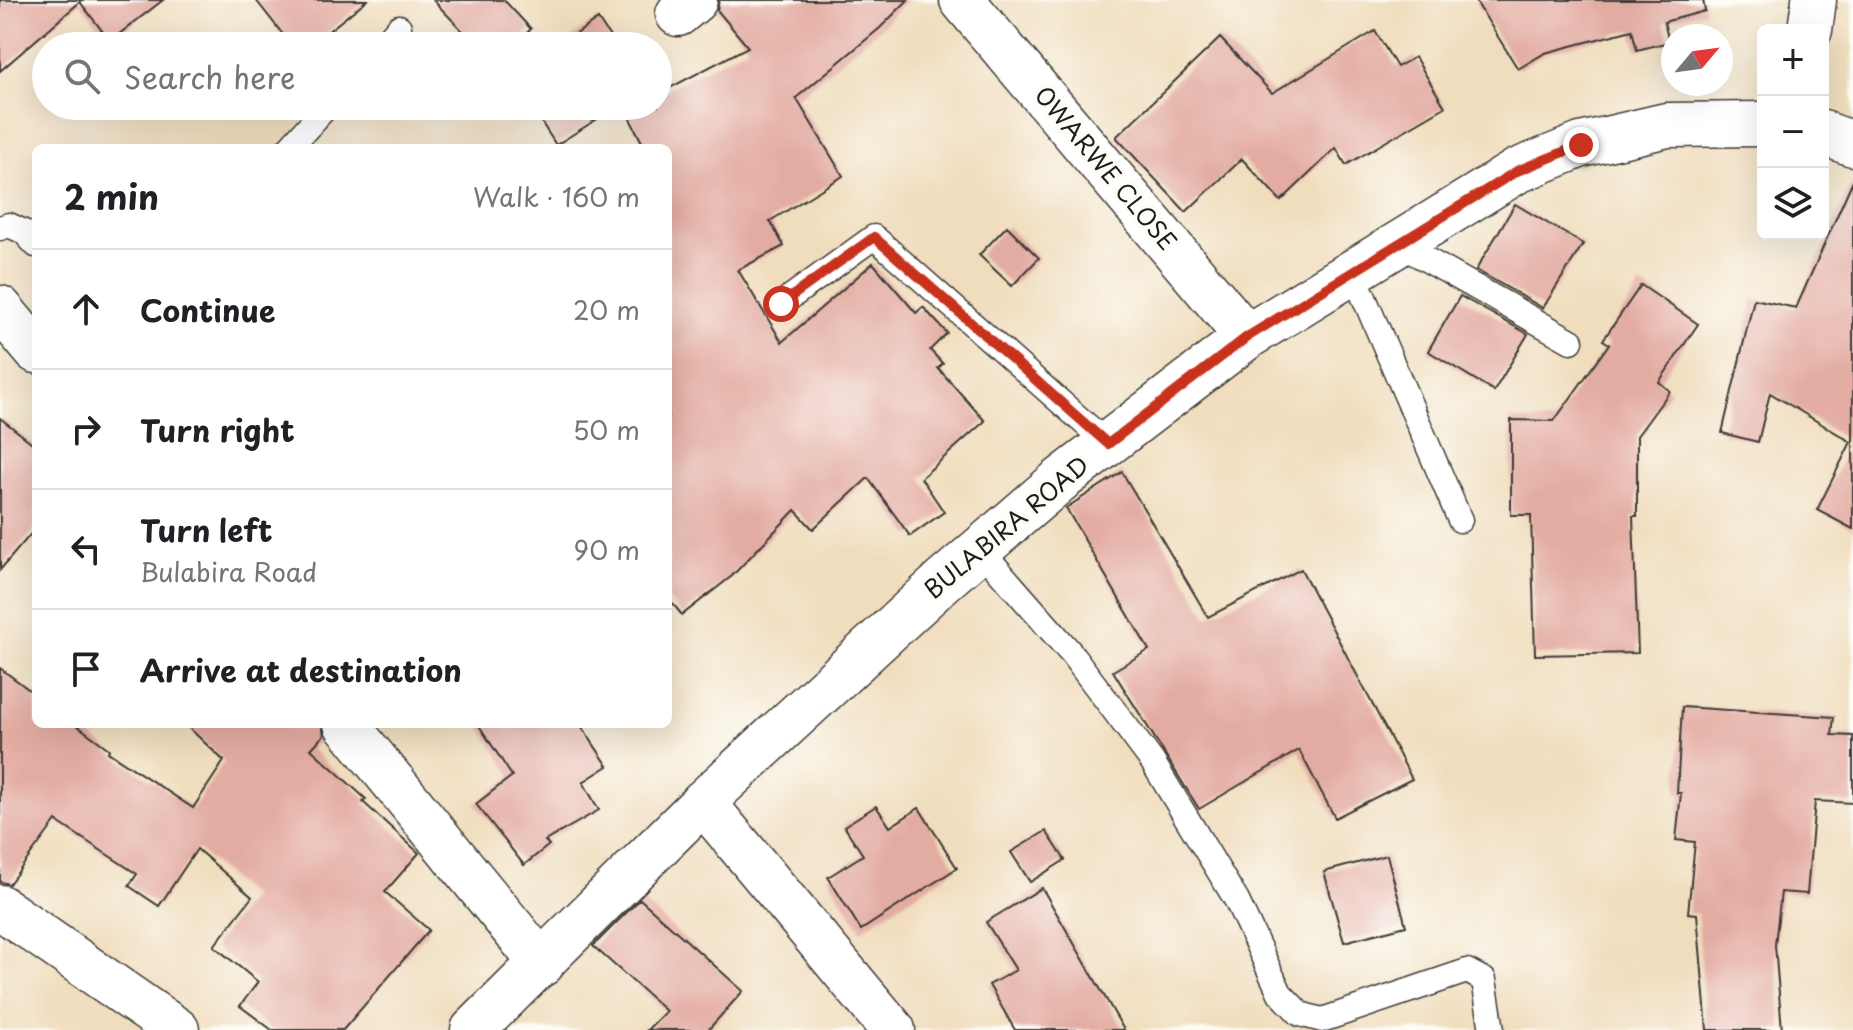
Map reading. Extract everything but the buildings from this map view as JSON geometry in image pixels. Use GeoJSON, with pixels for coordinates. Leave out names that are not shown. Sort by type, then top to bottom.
{"type":"FeatureCollection","features":[{"type":"Feature","properties":{"kind":"street","name":"OWARWE CLOSE"},"geometry":{"type":"LineString","coordinates":[[962,0],[1247,337]]}},
{"type":"Feature","properties":{"kind":"street","name":"BULABIRA ROAD"},"geometry":{"type":"LineString","coordinates":[[473,1030],[703,802],[980,549],[1059,481],[1247,337],[1517,171],[1581,145],[1667,125],[1757,124]]}},
{"type":"Feature","properties":{"kind":"street"},"geometry":{"type":"LineString","coordinates":[[1829,135],[1853,144]]}},
{"type":"Feature","properties":{"kind":"street"},"geometry":{"type":"LineString","coordinates":[[0,308],[32,346]]}},
{"type":"Feature","properties":{"kind":"street"},"geometry":{"type":"LineString","coordinates":[[349,728],[542,964]]}},
{"type":"Feature","properties":{"kind":"street"},"geometry":{"type":"LineString","coordinates":[[703,802],[893,1030]]}},
{"type":"Feature","properties":{"kind":"street"},"geometry":{"type":"LineString","coordinates":[[0,907],[177,1030]]}},
{"type":"Feature","properties":{"kind":"lane"},"geometry":{"type":"LineString","coordinates":[[395,32],[399,27]]}},
{"type":"Feature","properties":{"kind":"lane"},"geometry":{"type":"LineString","coordinates":[[293,144],[314,120]]}},
{"type":"Feature","properties":{"kind":"lane"},"geometry":{"type":"LineString","coordinates":[[0,228],[9,225],[24,232],[32,241]]}},
{"type":"Feature","properties":{"kind":"lane"},"geometry":{"type":"LineString","coordinates":[[781,304],[874,237],[1108,444]]}},
{"type":"Feature","properties":{"kind":"lane"},"geometry":{"type":"LineString","coordinates":[[1399,244],[1571,341]]}},
{"type":"Feature","properties":{"kind":"lane"},"geometry":{"type":"LineString","coordinates":[[1353,272],[1460,520]]}},
{"type":"Feature","properties":{"kind":"lane"},"geometry":{"type":"LineString","coordinates":[[980,549],[1071,653],[1152,761],[1237,901],[1280,993],[1300,1014],[1322,1020],[1467,971],[1484,980],[1492,1030]]}},
{"type":"Feature","properties":{"kind":"route"},"geometry":{"type":"LineString","coordinates":[[781,304],[874,237],[1108,444],[1247,337],[1517,171],[1581,145]]}}]}
